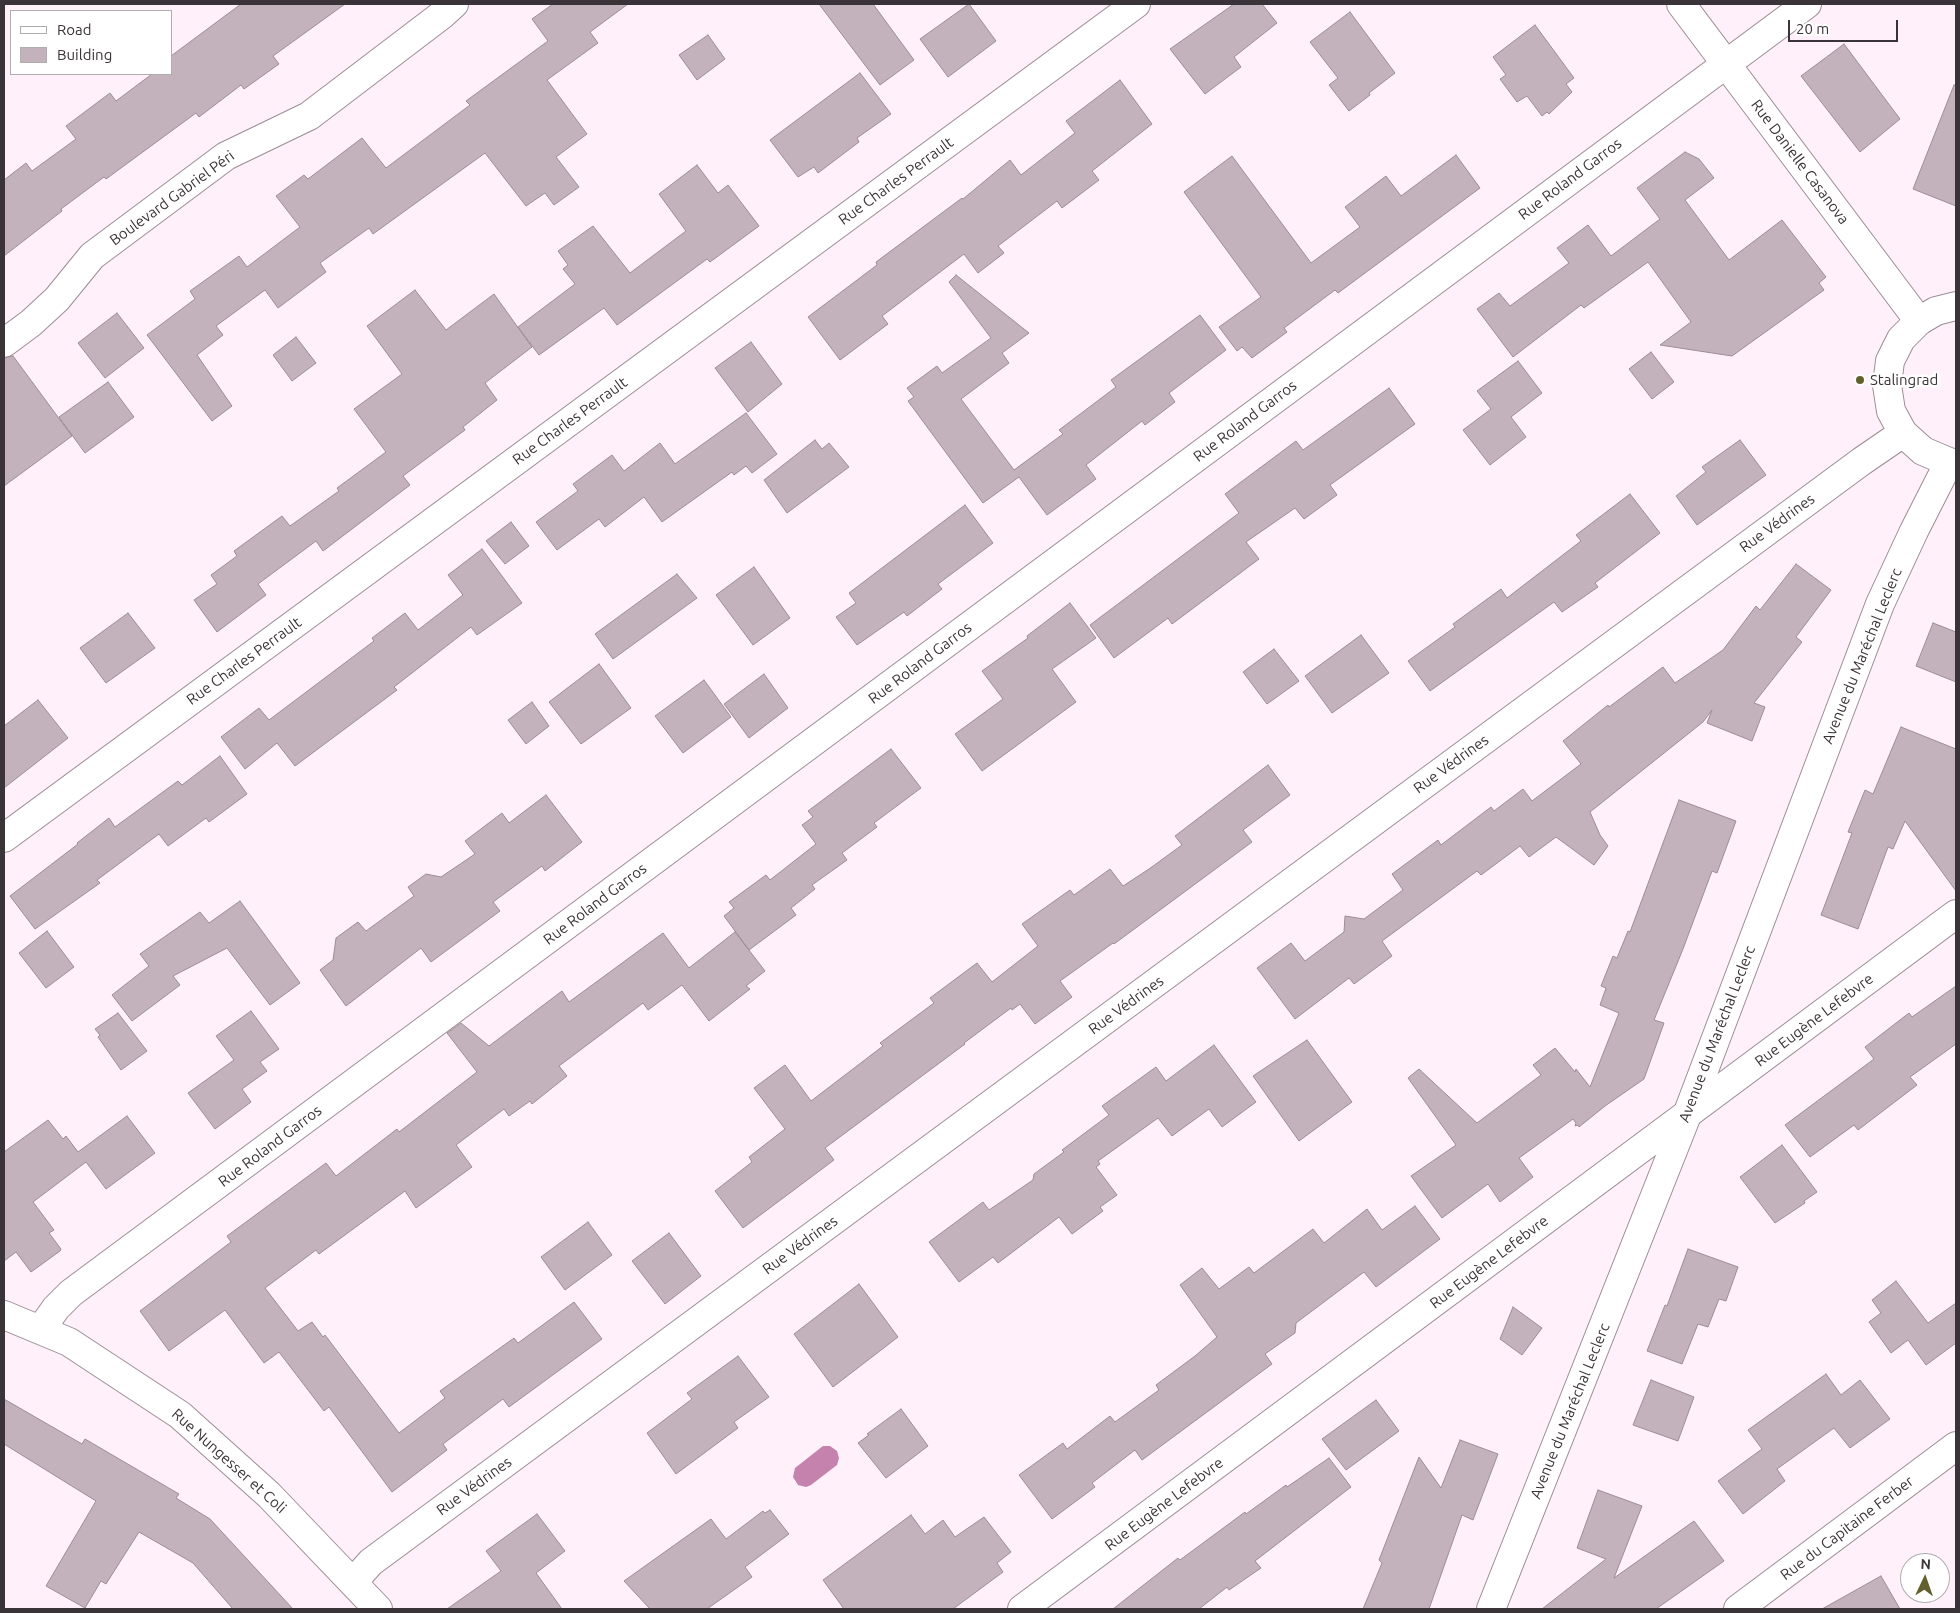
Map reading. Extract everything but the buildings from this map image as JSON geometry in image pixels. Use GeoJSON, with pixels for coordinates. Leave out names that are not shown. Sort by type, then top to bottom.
{"type":"FeatureCollection","features":[{"type":"Feature","properties":{"kind":"street","name":"Boulevard Gabriel Péri"},"geometry":{"type":"LineString","coordinates":[[4,343],[31,323],[57,299],[92,256],[226,156],[309,116],[454,4]]}},
{"type":"Feature","properties":{"kind":"street","name":"Rue Charles Perrault"},"geometry":{"type":"LineString","coordinates":[[4,838],[1136,4]]}},
{"type":"Feature","properties":{"kind":"street","name":"Rue Danielle Casanova"},"geometry":{"type":"LineString","coordinates":[[1681,4],[1919,321]]}},
{"type":"Feature","properties":{"kind":"street","name":"Rue Roland Garros"},"geometry":{"type":"LineString","coordinates":[[40,1329],[56,1308],[71,1293],[1807,4]]}},
{"type":"Feature","properties":{"kind":"street"},"geometry":{"type":"LineString","coordinates":[[1953,463],[1923,451],[1903,433],[1891,411],[1887,386],[1890,361],[1901,339],[1919,321],[1936,311],[1956,306]]}},
{"type":"Feature","properties":{"kind":"street","name":"Rue Védrines"},"geometry":{"type":"LineString","coordinates":[[353,1582],[379,1556],[1822,490],[1903,433]]}},
{"type":"Feature","properties":{"kind":"street","name":"Avenue du Maréchal Leclerc"},"geometry":{"type":"LineString","coordinates":[[1491,1609],[1687,1115],[1880,604],[1914,531],[1953,463]]}},
{"type":"Feature","properties":{"kind":"street","name":"Rue Eugène Lefebvre"},"geometry":{"type":"LineString","coordinates":[[1022,1609],[1956,914]]}},
{"type":"Feature","properties":{"kind":"street","name":"Rue Nungesser et Coli"},"geometry":{"type":"LineString","coordinates":[[4,1315],[69,1342],[180,1415],[270,1495],[378,1609]]}},
{"type":"Feature","properties":{"kind":"street","name":"Rue du Capitaine Ferber"},"geometry":{"type":"LineString","coordinates":[[1738,1609],[1954,1454]]}},
{"type":"Feature","properties":{"kind":"shaded area"},"geometry":{"type":"Polygon","coordinates":[[[823,1446],[830,1446],[837,1451],[839,1458],[837,1465],[811,1485],[806,1487],[798,1485],[793,1477],[795,1468],[823,1446]]]}},
{"type":"Feature","properties":{"kind":"place","name":"Stalingrad"},"geometry":{"type":"Point","coordinates":[1860,380]}}]}
